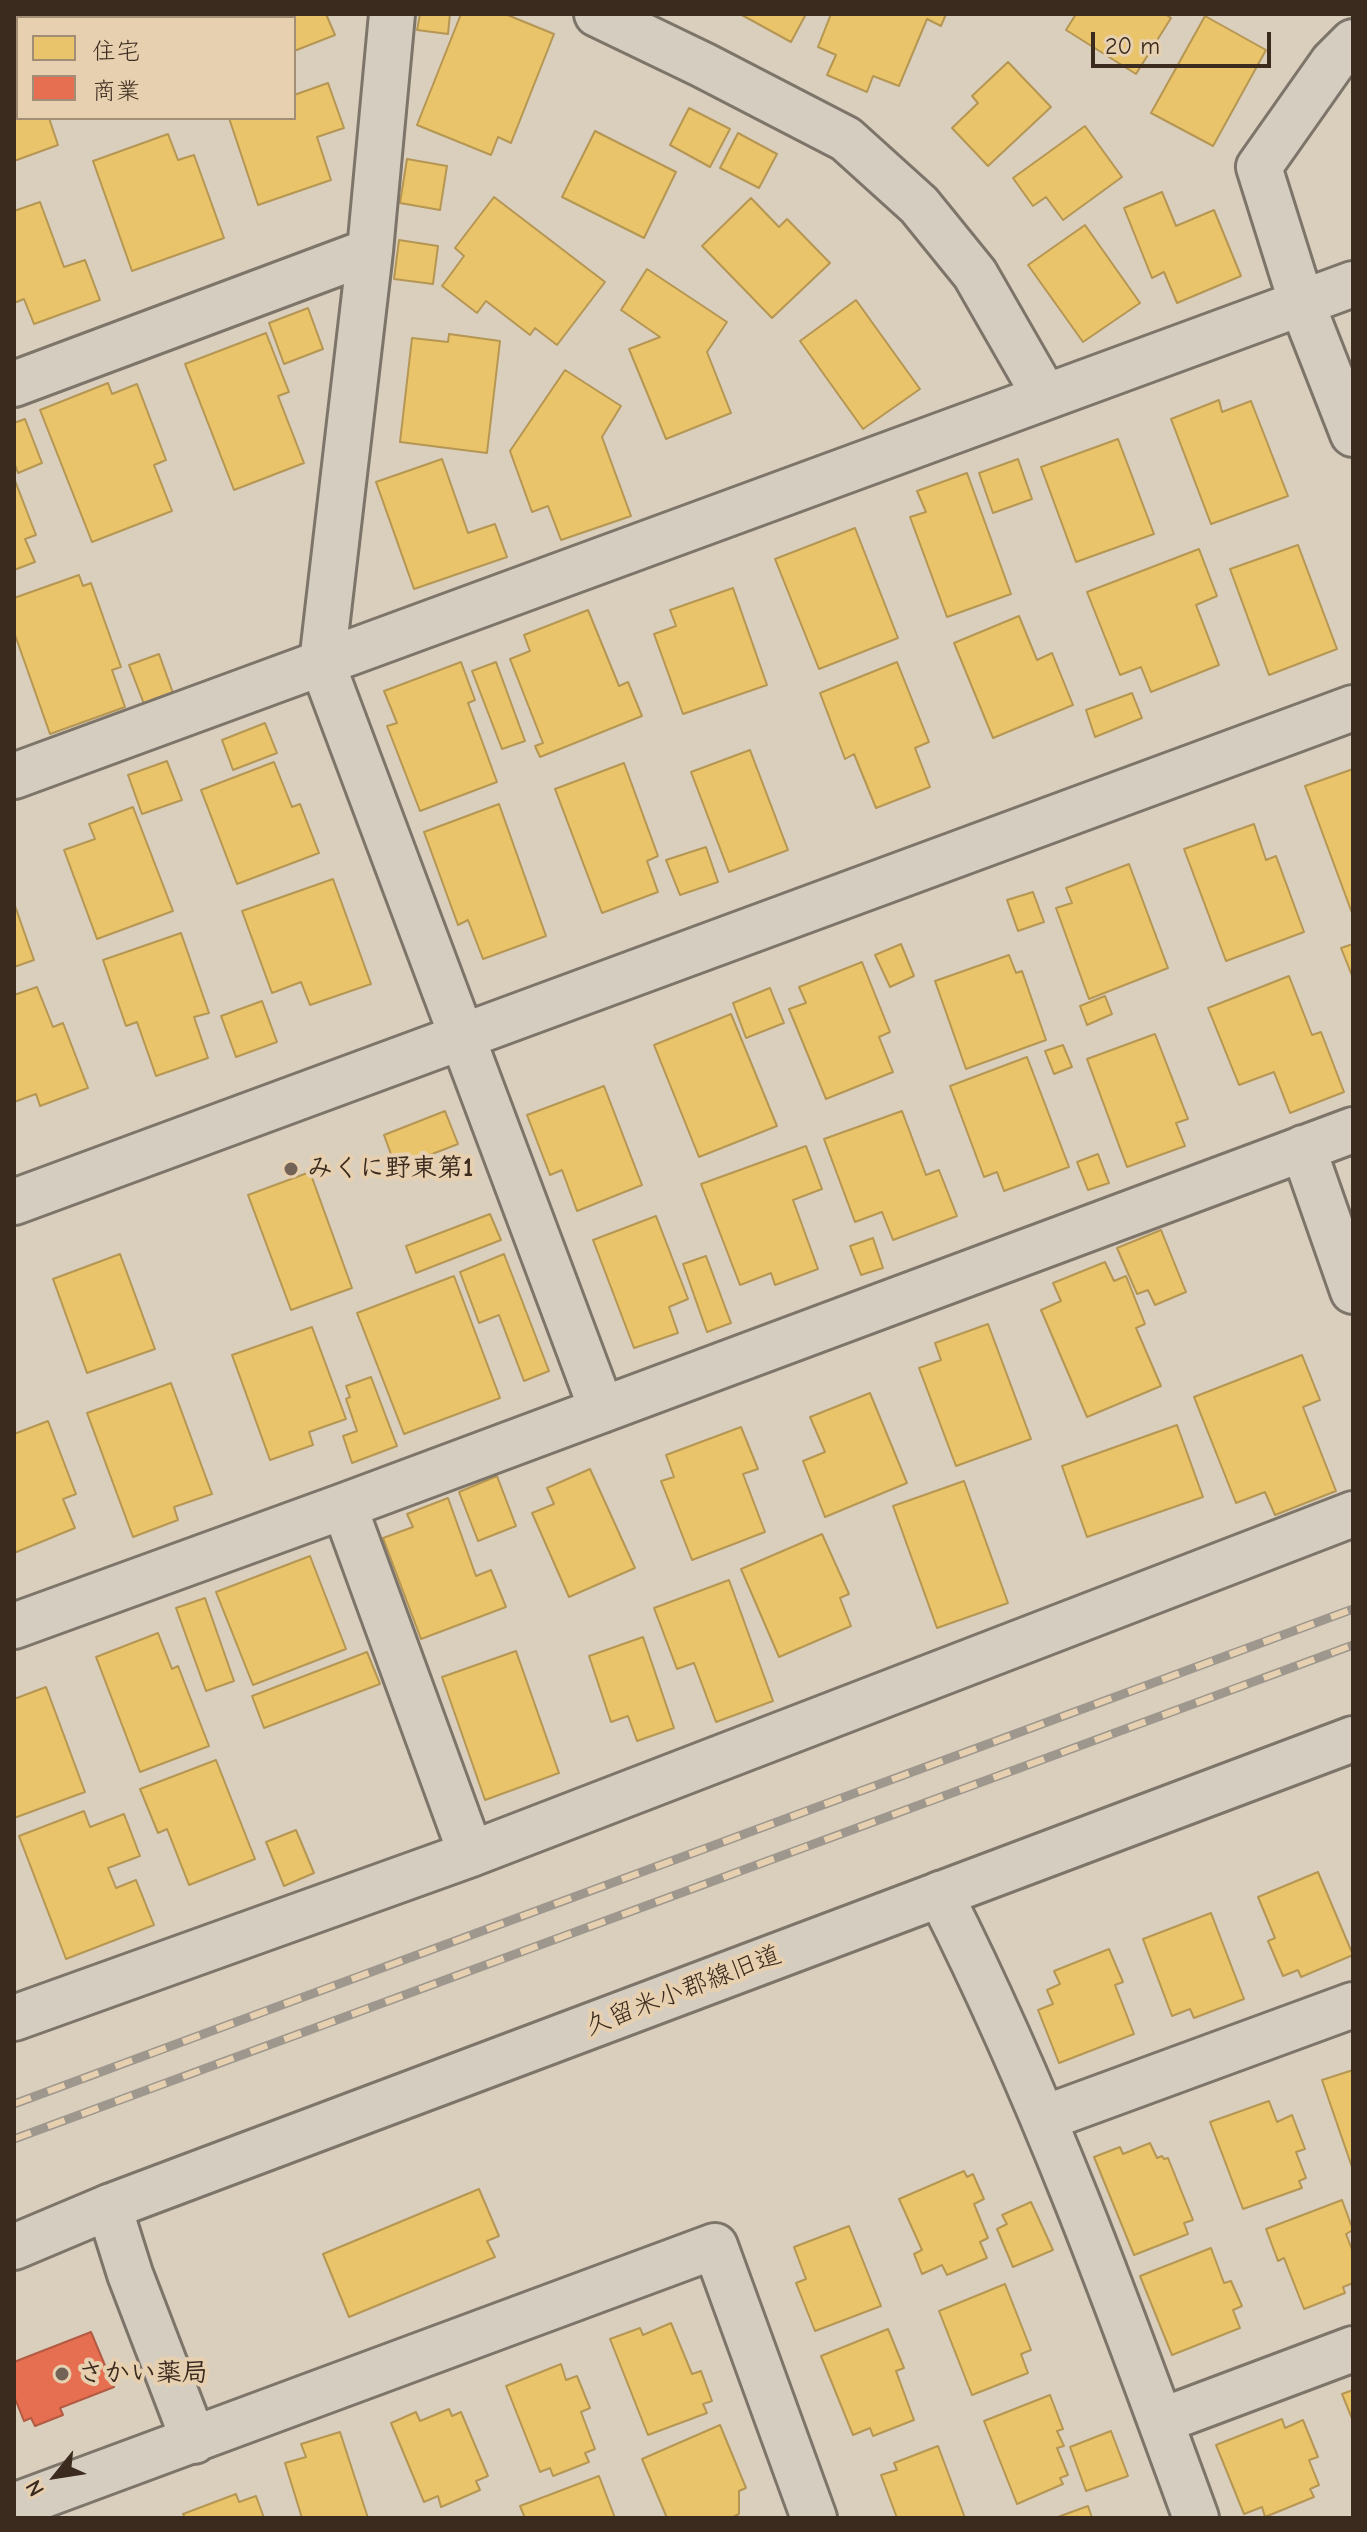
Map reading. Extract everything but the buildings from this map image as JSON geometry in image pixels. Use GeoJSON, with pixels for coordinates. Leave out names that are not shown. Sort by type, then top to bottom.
{"type":"FeatureCollection","features":[{"type":"Feature","properties":{"kind":"street"},"geometry":{"type":"LineString","coordinates":[[392,14],[370,251],[322,663],[602,1410]]}},
{"type":"Feature","properties":{"kind":"street"},"geometry":{"type":"LineString","coordinates":[[597,14],[846,139],[919,205],[975,274],[1045,396]]}},
{"type":"Feature","properties":{"kind":"street"},"geometry":{"type":"LineString","coordinates":[[1353,42],[1333,62],[1259,167],[1302,304],[1353,434]]}},
{"type":"Feature","properties":{"kind":"street"},"geometry":{"type":"LineString","coordinates":[[14,384],[370,251]]}},
{"type":"Feature","properties":{"kind":"street"},"geometry":{"type":"LineString","coordinates":[[14,776],[1353,284]]}},
{"type":"Feature","properties":{"kind":"street"},"geometry":{"type":"LineString","coordinates":[[14,1202],[1353,708]]}},
{"type":"Feature","properties":{"kind":"street"},"geometry":{"type":"LineString","coordinates":[[14,1626],[1353,1130]]}},
{"type":"Feature","properties":{"kind":"street"},"geometry":{"type":"LineString","coordinates":[[1303,1148],[1353,1291]]}},
{"type":"Feature","properties":{"kind":"street"},"geometry":{"type":"LineString","coordinates":[[344,1506],[471,1854]]}},
{"type":"Feature","properties":{"kind":"street"},"geometry":{"type":"LineString","coordinates":[[14,2018],[471,1854],[1353,1514]]}},
{"type":"Feature","properties":{"kind":"street","name":"久留米小郡線旧道"},"geometry":{"type":"LineString","coordinates":[[14,2247],[109,2207],[1353,1739]]}},
{"type":"Feature","properties":{"kind":"street"},"geometry":{"type":"LineString","coordinates":[[940,1894],[975,1963],[1045,2118],[1196,2518]]}},
{"type":"Feature","properties":{"kind":"street"},"geometry":{"type":"LineString","coordinates":[[1045,2118],[1353,2005]]}},
{"type":"Feature","properties":{"kind":"street"},"geometry":{"type":"LineString","coordinates":[[109,2207],[130,2274],[194,2441]]}},
{"type":"Feature","properties":{"kind":"street"},"geometry":{"type":"LineString","coordinates":[[14,2506],[715,2246],[814,2518]]}},
{"type":"Feature","properties":{"kind":"street"},"geometry":{"type":"LineString","coordinates":[[1161,2421],[1353,2349]]}},
{"type":"Feature","properties":{"kind":"railway"},"geometry":{"type":"LineString","coordinates":[[14,2104],[1353,1609]]}},
{"type":"Feature","properties":{"kind":"railway"},"geometry":{"type":"LineString","coordinates":[[14,2139],[1353,1645]]}},
{"type":"Feature","properties":{"kind":"place","name":"みくに野東第1"},"geometry":{"type":"Point","coordinates":[291,1169]}},
{"type":"Feature","properties":{"kind":"place","name":"さかい薬局"},"geometry":{"type":"Point","coordinates":[62,2374]}}]}
